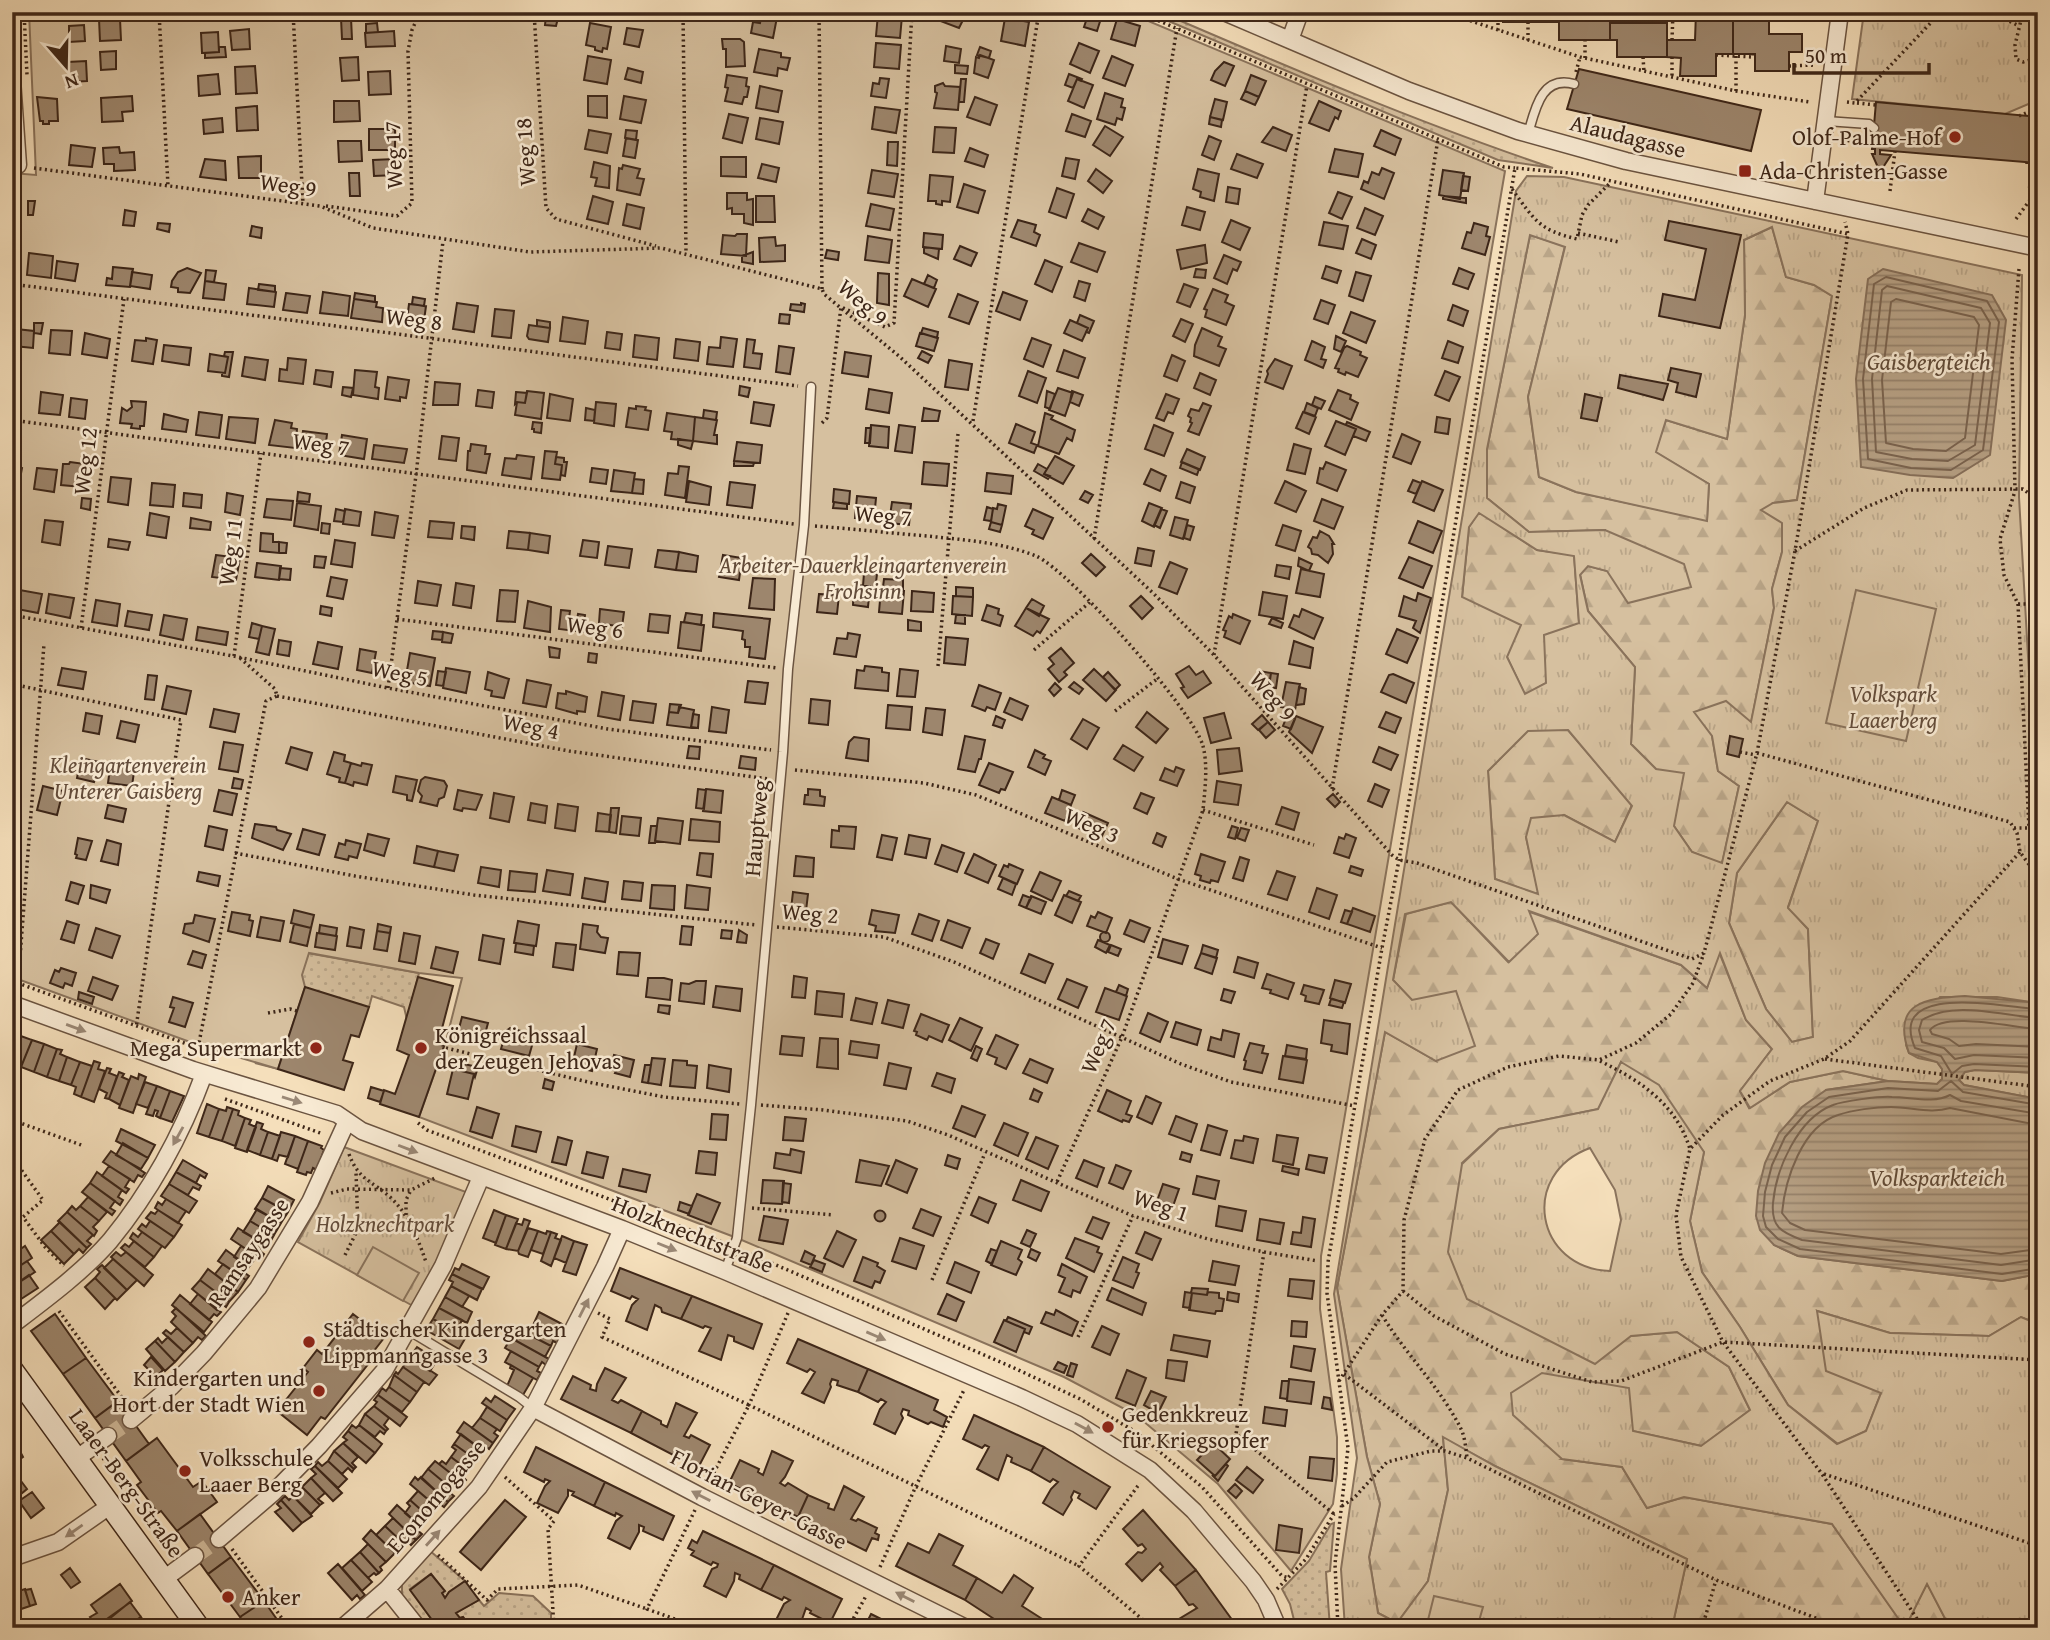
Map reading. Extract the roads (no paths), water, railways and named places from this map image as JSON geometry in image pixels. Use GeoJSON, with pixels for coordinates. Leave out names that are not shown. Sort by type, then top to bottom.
{"type":"FeatureCollection","features":[{"type":"Feature","properties":{"kind":"main road","name":"Laaer-Berg-Straße"},"geometry":{"type":"LineString","coordinates":[[12,1370],[199,1628]]}},
{"type":"Feature","properties":{"kind":"street","name":"Alaudagasse"},"geometry":{"type":"LineString","coordinates":[[1224,12],[1409,91],[1528,134],[1626,161],[2038,248]]}},
{"type":"Feature","properties":{"kind":"street"},"geometry":{"type":"LineString","coordinates":[[1290,40],[1300,12]]}},
{"type":"Feature","properties":{"kind":"street"},"geometry":{"type":"LineString","coordinates":[[1815,201],[1840,12]]}},
{"type":"Feature","properties":{"kind":"street"},"geometry":{"type":"LineString","coordinates":[[12,80],[15,165]]}},
{"type":"Feature","properties":{"kind":"street","name":"Holzknechtstraße"},"geometry":{"type":"LineString","coordinates":[[12,1004],[204,1074],[337,1114],[362,1131],[622,1229],[725,1271],[1077,1424],[1117,1447],[1145,1476],[1194,1511],[1253,1581],[1266,1600],[1278,1628]]}},
{"type":"Feature","properties":{"kind":"street"},"geometry":{"type":"LineString","coordinates":[[12,1325],[49,1298],[109,1242],[159,1170],[184,1125],[204,1074]]}},
{"type":"Feature","properties":{"kind":"street","name":"Ramsaygasse"},"geometry":{"type":"LineString","coordinates":[[133,1418],[172,1386],[204,1353],[258,1288],[312,1198],[346,1121]]}},
{"type":"Feature","properties":{"kind":"street"},"geometry":{"type":"LineString","coordinates":[[220,1537],[273,1493],[319,1446],[384,1371],[433,1284],[465,1219],[481,1177]]}},
{"type":"Feature","properties":{"kind":"street","name":"Economogasse"},"geometry":{"type":"LineString","coordinates":[[342,1628],[387,1589],[479,1487],[533,1408],[622,1229]]}},
{"type":"Feature","properties":{"kind":"street","name":"Florian-Geyer-Gasse"},"geometry":{"type":"LineString","coordinates":[[533,1408],[702,1497],[966,1628]]}},
{"type":"Feature","properties":{"kind":"street"},"geometry":{"type":"LineString","coordinates":[[77,1458],[108,1436]]}},
{"type":"Feature","properties":{"kind":"street"},"geometry":{"type":"LineString","coordinates":[[12,1558],[58,1542],[111,1506]]}},
{"type":"Feature","properties":{"kind":"street"},"geometry":{"type":"LineString","coordinates":[[164,1579],[195,1556]]}},
{"type":"Feature","properties":{"kind":"street"},"geometry":{"type":"LineString","coordinates":[[387,1589],[418,1628]]}},
{"type":"Feature","properties":{"kind":"lane"},"geometry":{"type":"LineString","coordinates":[[1528,134],[1540,95],[1553,84],[1574,84]]}},
{"type":"Feature","properties":{"kind":"lane"},"geometry":{"type":"LineString","coordinates":[[1826,121],[1872,124]]}},
{"type":"Feature","properties":{"kind":"lane","name":"Hauptweg"},"geometry":{"type":"LineString","coordinates":[[725,1271],[737,1238],[751,1105],[788,669],[804,525],[811,387]]}},
{"type":"Feature","properties":{"kind":"lane"},"geometry":{"type":"LineString","coordinates":[[408,1330],[533,1408]]}},
{"type":"Feature","properties":{"kind":"water","name":"Gaisbergteich"},"geometry":{"type":"Polygon","coordinates":[[[1883,269],[1992,295],[2006,320],[1990,455],[1953,478],[1910,475],[1861,467],[1856,379],[1868,279],[1883,269]]]}},
{"type":"Feature","properties":{"kind":"water","name":"Volksparkteich"},"geometry":{"type":"Polygon","coordinates":[[[1965,996],[2038,1003],[2038,1073],[1975,1070],[1965,1072],[1959,1080],[1964,1085],[2038,1099],[2038,1274],[2002,1281],[1798,1256],[1774,1245],[1760,1230],[1756,1216],[1758,1191],[1765,1163],[1779,1133],[1802,1107],[1826,1090],[1888,1081],[1937,1084],[1942,1079],[1942,1069],[1937,1062],[1909,1053],[1905,1023],[1915,1006],[1937,999],[1965,996]]]}},
{"type":"Feature","properties":{"kind":"tunnel"},"geometry":{"type":"LineString","coordinates":[[108,1436],[131,1420]]}},
{"type":"Feature","properties":{"kind":"tunnel"},"geometry":{"type":"LineString","coordinates":[[195,1556],[219,1539]]}},
{"type":"Feature","properties":{"kind":"place","name":"Olof-Palme-Hof"},"geometry":{"type":"Point","coordinates":[1955,137]}},
{"type":"Feature","properties":{"kind":"place","name":"Ada-Christen-Gasse"},"geometry":{"type":"Point","coordinates":[1745,171]}},
{"type":"Feature","properties":{"kind":"place","name":"Mega Supermarkt"},"geometry":{"type":"Point","coordinates":[316,1048]}},
{"type":"Feature","properties":{"kind":"place","name":"Königreichssaal der Zeugen Jehovas"},"geometry":{"type":"Point","coordinates":[421,1048]}},
{"type":"Feature","properties":{"kind":"place","name":"Städtischer Kindergarten Lippmanngasse 3"},"geometry":{"type":"Point","coordinates":[309,1342]}},
{"type":"Feature","properties":{"kind":"place","name":"Kindergarten und Hort der Stadt Wien"},"geometry":{"type":"Point","coordinates":[319,1391]}},
{"type":"Feature","properties":{"kind":"place","name":"Gedenkkreuz für Kriegsopfer"},"geometry":{"type":"Point","coordinates":[1108,1427]}},
{"type":"Feature","properties":{"kind":"place","name":"Volksschule Laaer Berg"},"geometry":{"type":"Point","coordinates":[185,1471]}},
{"type":"Feature","properties":{"kind":"place","name":"Anker"},"geometry":{"type":"Point","coordinates":[228,1597]}},
{"type":"Feature","properties":{"kind":"park label","name":"Arbeiter-Dauerkleingartenverein Frohsinn"},"geometry":{"type":"Point","coordinates":[863,578]}},
{"type":"Feature","properties":{"kind":"park label","name":"Volkspark Laaerberg"},"geometry":{"type":"Point","coordinates":[1893,707]}},
{"type":"Feature","properties":{"kind":"park label","name":"Kleingartenverein Unterer Gaisberg"},"geometry":{"type":"Point","coordinates":[128,778]}},
{"type":"Feature","properties":{"kind":"park label","name":"Holzknechtpark"},"geometry":{"type":"Point","coordinates":[385,1224]}}]}
